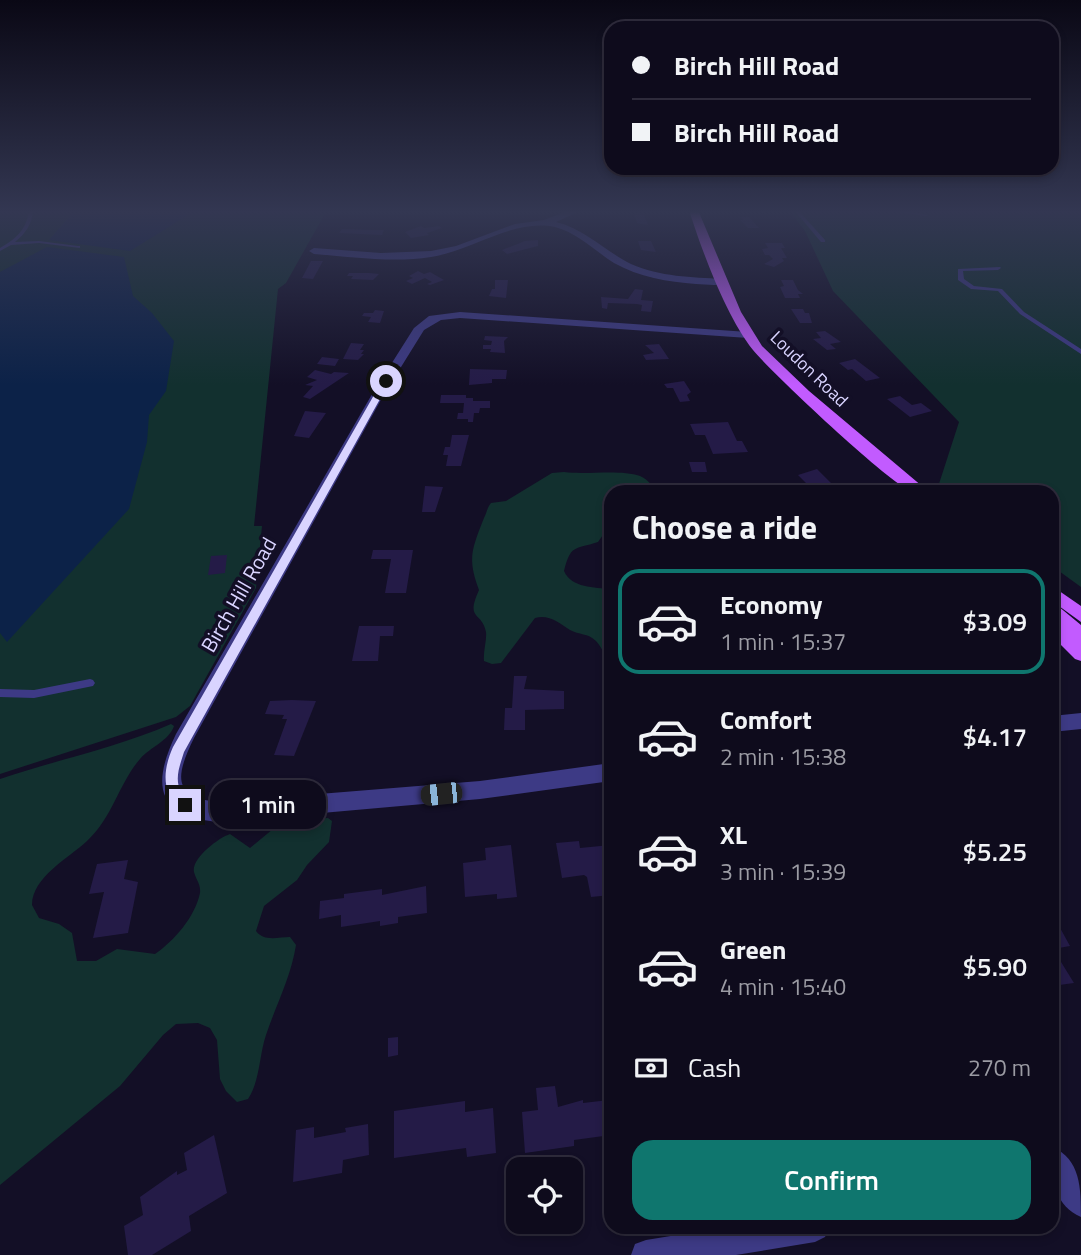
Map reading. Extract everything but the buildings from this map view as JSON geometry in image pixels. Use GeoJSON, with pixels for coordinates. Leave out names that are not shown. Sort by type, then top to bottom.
{"type":"FeatureCollection","features":[{"type":"Feature","properties":{"kind":"main road","name":"Loudon Road"},"geometry":{"type":"LineString","coordinates":[[717,269],[748,335],[791,382],[886,465]]}},
{"type":"Feature","properties":{"kind":"main road"},"geometry":{"type":"LineString","coordinates":[[886,465],[906,485]]}},
{"type":"Feature","properties":{"kind":"main road"},"geometry":{"type":"LineString","coordinates":[[886,465],[913,485]]}},
{"type":"Feature","properties":{"kind":"main road"},"geometry":{"type":"LineString","coordinates":[[1059,598],[1081,615]]}},
{"type":"Feature","properties":{"kind":"main road"},"geometry":{"type":"LineString","coordinates":[[1059,617],[1081,635]]}},
{"type":"Feature","properties":{"kind":"main road"},"geometry":{"type":"LineString","coordinates":[[1059,632],[1081,654]]}},
{"type":"Feature","properties":{"kind":"street"},"geometry":{"type":"LineString","coordinates":[[635,269],[680,279],[722,282]]}},
{"type":"Feature","properties":{"kind":"street","name":"Birch Hill Road"},"geometry":{"type":"LineString","coordinates":[[604,773],[457,792],[219,812],[195,810],[180,802],[173,790],[171,778],[174,761],[187,732],[377,396],[420,328],[428,320],[438,316],[460,315],[748,335]]}},
{"type":"Feature","properties":{"kind":"street"},"geometry":{"type":"LineString","coordinates":[[1059,723],[1081,721]]}},
{"type":"Feature","properties":{"kind":"street"},"geometry":{"type":"LineString","coordinates":[[1059,1175],[1081,1202]]}},
{"type":"Feature","properties":{"kind":"street"},"geometry":{"type":"LineString","coordinates":[[646,1255],[773,1234]]}},
{"type":"Feature","properties":{"kind":"lane"},"geometry":{"type":"LineString","coordinates":[[987,269],[960,270],[961,280],[973,288],[1000,290],[1007,294],[1022,313],[1081,352]]}},
{"type":"Feature","properties":{"kind":"lane"},"geometry":{"type":"LineString","coordinates":[[0,693],[50,692],[90,683]]}},
{"type":"Feature","properties":{"kind":"green space"},"geometry":{"type":"Polygon","coordinates":[[[0,269],[294,269],[286,283],[278,289],[254,526],[262,526],[256,588],[190,706],[176,717],[0,774],[0,269]]]}},
{"type":"Feature","properties":{"kind":"green space"},"geometry":{"type":"Polygon","coordinates":[[[823,269],[1081,269],[1081,587],[1059,571],[1059,485],[939,485],[959,422],[833,291],[823,269]]]}},
{"type":"Feature","properties":{"kind":"green space"},"geometry":{"type":"Polygon","coordinates":[[[552,473],[632,474],[640,476],[651,485],[604,485],[604,533],[598,542],[575,549],[566,562],[564,571],[572,581],[604,589],[604,653],[593,638],[573,632],[545,617],[535,618],[501,663],[492,664],[484,661],[486,632],[474,611],[479,590],[473,570],[474,546],[491,503],[506,501],[552,473]]]}},
{"type":"Feature","properties":{"kind":"green space"},"geometry":{"type":"Polygon","coordinates":[[[171,724],[174,726],[168,736],[144,755],[133,768],[96,832],[53,869],[38,886],[32,905],[39,918],[59,924],[72,933],[77,961],[96,961],[117,949],[155,954],[176,935],[194,911],[200,890],[194,867],[201,855],[213,844],[230,834],[250,848],[279,824],[295,819],[328,818],[332,821],[329,842],[297,880],[264,906],[256,931],[267,938],[290,937],[296,945],[287,980],[266,1035],[255,1084],[248,1099],[237,1102],[226,1091],[220,1079],[217,1040],[210,1028],[198,1023],[176,1024],[163,1035],[120,1086],[0,1185],[0,779],[129,740],[171,724]]]}},
{"type":"Feature","properties":{"kind":"water"},"geometry":{"type":"Polygon","coordinates":[[[6,269],[127,269],[133,296],[152,313],[174,341],[166,391],[149,415],[147,442],[129,509],[7,642],[0,633],[0,272],[6,269]]]}},
{"type":"Feature","properties":{"kind":"route"},"geometry":{"type":"LineString","coordinates":[[185,805],[176,797],[172,770],[187,732],[386,381]]}}]}
